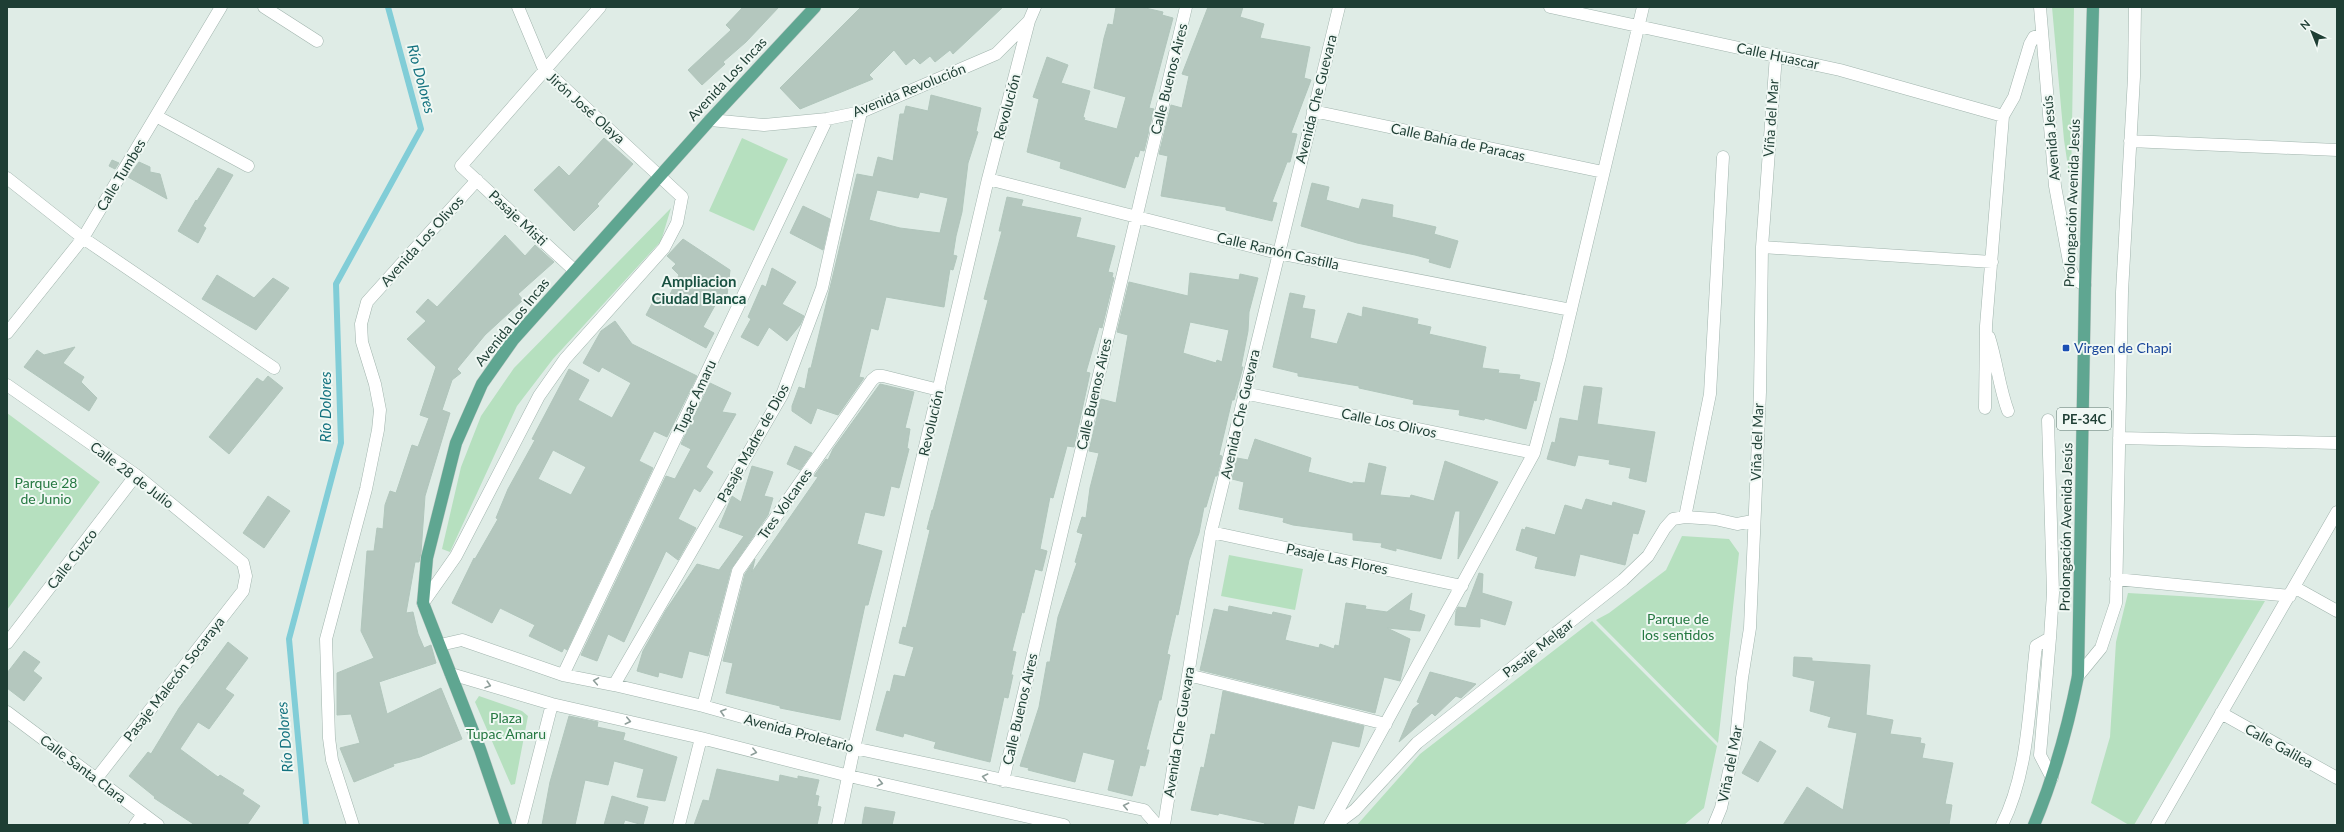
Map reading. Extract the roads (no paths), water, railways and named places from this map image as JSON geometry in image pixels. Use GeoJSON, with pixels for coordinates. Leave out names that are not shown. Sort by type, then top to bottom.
{"type":"FeatureCollection","features":[{"type":"Feature","properties":{"kind":"main road","name":"Avenida Los Incas"},"geometry":{"type":"LineString","coordinates":[[506,825],[451,674],[423,603],[427,558],[456,443],[482,384],[513,340],[574,270],[710,120],[815,7]]}},
{"type":"Feature","properties":{"kind":"main road","name":"Prolongación Avenida Jesús"},"geometry":{"type":"LineString","coordinates":[[2034,825],[2052,778],[2069,724],[2078,676],[2085,285],[2094,7]]}},
{"type":"Feature","properties":{"kind":"street","name":"Calle Tumbes"},"geometry":{"type":"LineString","coordinates":[[7,333],[83,238],[222,7]]}},
{"type":"Feature","properties":{"kind":"street"},"geometry":{"type":"LineString","coordinates":[[264,7],[317,41]]}},
{"type":"Feature","properties":{"kind":"street","name":"Jirón José Olaya"},"geometry":{"type":"LineString","coordinates":[[423,603],[456,556],[539,396],[565,359],[664,248],[677,224],[682,196],[544,69],[518,7]]}},
{"type":"Feature","properties":{"kind":"street"},"geometry":{"type":"LineString","coordinates":[[544,69],[600,7]]}},
{"type":"Feature","properties":{"kind":"street","name":"Avenida Revolución"},"geometry":{"type":"LineString","coordinates":[[710,120],[764,125],[827,119],[861,112],[996,54],[1029,21],[1035,7]]}},
{"type":"Feature","properties":{"kind":"street","name":"Calle Buenos Aires"},"geometry":{"type":"LineString","coordinates":[[1003,781],[1135,216],[1186,7]]}},
{"type":"Feature","properties":{"kind":"street","name":"Avenida Che Guevara"},"geometry":{"type":"LineString","coordinates":[[1164,825],[1211,532],[1339,7]]}},
{"type":"Feature","properties":{"kind":"street","name":"Calle Huascar"},"geometry":{"type":"LineString","coordinates":[[1550,7],[1840,70],[2003,116]]}},
{"type":"Feature","properties":{"kind":"street"},"geometry":{"type":"LineString","coordinates":[[1330,825],[1534,452],[1571,310],[1643,7]]}},
{"type":"Feature","properties":{"kind":"street","name":"Avenida Jesús"},"geometry":{"type":"LineString","coordinates":[[2040,7],[2055,186],[2070,267],[2075,280],[2085,285]]}},
{"type":"Feature","properties":{"kind":"street"},"geometry":{"type":"LineString","coordinates":[[2078,676],[2101,648],[2116,603],[2122,292],[2134,77],[2135,7]]}},
{"type":"Feature","properties":{"kind":"street","name":"Revolución"},"geometry":{"type":"LineString","coordinates":[[838,825],[854,748],[988,179],[1029,21]]}},
{"type":"Feature","properties":{"kind":"street"},"geometry":{"type":"LineString","coordinates":[[1985,408],[1986,326],[2003,116],[2014,97],[2030,44],[2034,37],[2042,35]]}},
{"type":"Feature","properties":{"kind":"street","name":"Viña del Mar"},"geometry":{"type":"LineString","coordinates":[[1714,825],[1721,808],[1736,739],[1742,678],[1750,628],[1753,521],[1759,399],[1762,247],[1776,55]]}},
{"type":"Feature","properties":{"kind":"street","name":"Pasaje Misti"},"geometry":{"type":"LineString","coordinates":[[544,69],[461,166],[574,270]]}},
{"type":"Feature","properties":{"kind":"street","name":"Calle Bahía de Paracas"},"geometry":{"type":"LineString","coordinates":[[1313,111],[1603,172]]}},
{"type":"Feature","properties":{"kind":"street","name":"Pasaje Madre de Dios"},"geometry":{"type":"LineString","coordinates":[[614,685],[782,395],[822,288],[861,112]]}},
{"type":"Feature","properties":{"kind":"street"},"geometry":{"type":"LineString","coordinates":[[156,116],[248,166]]}},
{"type":"Feature","properties":{"kind":"street","name":"Tupac Amaru"},"geometry":{"type":"LineString","coordinates":[[563,675],[827,119]]}},
{"type":"Feature","properties":{"kind":"street"},"geometry":{"type":"LineString","coordinates":[[2130,141],[2337,150]]}},
{"type":"Feature","properties":{"kind":"street"},"geometry":{"type":"LineString","coordinates":[[1685,517],[1710,394],[1723,158]]}},
{"type":"Feature","properties":{"kind":"street"},"geometry":{"type":"LineString","coordinates":[[7,178],[83,238],[274,368]]}},
{"type":"Feature","properties":{"kind":"street","name":"Calle Ramón Castilla"},"geometry":{"type":"LineString","coordinates":[[988,179],[1278,253],[1571,310]]}},
{"type":"Feature","properties":{"kind":"street","name":"Avenida Los Olivos"},"geometry":{"type":"LineString","coordinates":[[354,825],[332,760],[326,639],[366,489],[378,430],[380,410],[362,342],[361,324],[367,302],[476,180]]}},
{"type":"Feature","properties":{"kind":"street"},"geometry":{"type":"LineString","coordinates":[[1762,247],[1992,262]]}},
{"type":"Feature","properties":{"kind":"street"},"geometry":{"type":"LineString","coordinates":[[1986,326],[1996,358],[2000,388],[2008,411]]}},
{"type":"Feature","properties":{"kind":"street","name":"Tres Volcanes"},"geometry":{"type":"LineString","coordinates":[[703,706],[738,571],[872,380],[877,376],[883,376],[939,390]]}},
{"type":"Feature","properties":{"kind":"street","name":"Calle 28 de Julio"},"geometry":{"type":"LineString","coordinates":[[7,385],[136,476],[243,563],[246,576]]}},
{"type":"Feature","properties":{"kind":"street","name":"Calle Los Olivos"},"geometry":{"type":"LineString","coordinates":[[1244,394],[1534,452]]}},
{"type":"Feature","properties":{"kind":"street"},"geometry":{"type":"LineString","coordinates":[[2048,420],[2053,593],[2040,755],[2052,778]]}},
{"type":"Feature","properties":{"kind":"street"},"geometry":{"type":"LineString","coordinates":[[2119,438],[2337,443]]}},
{"type":"Feature","properties":{"kind":"street","name":"Calle Cuzco"},"geometry":{"type":"LineString","coordinates":[[7,643],[136,476]]}},
{"type":"Feature","properties":{"kind":"street"},"geometry":{"type":"LineString","coordinates":[[2157,825],[2337,512]]}},
{"type":"Feature","properties":{"kind":"street","name":"Pasaje Melgar"},"geometry":{"type":"LineString","coordinates":[[1336,825],[1355,810],[1417,743],[1623,580],[1648,556],[1665,528],[1673,519],[1685,517],[1715,519],[1737,524],[1753,521]]}},
{"type":"Feature","properties":{"kind":"street","name":"Pasaje Las Flores"},"geometry":{"type":"LineString","coordinates":[[1211,532],[1462,586]]}},
{"type":"Feature","properties":{"kind":"street","name":"Pasaje Malecón Socaraya"},"geometry":{"type":"LineString","coordinates":[[96,779],[243,591],[246,576]]}},
{"type":"Feature","properties":{"kind":"street"},"geometry":{"type":"LineString","coordinates":[[2116,579],[2292,592],[2337,610]]}},
{"type":"Feature","properties":{"kind":"street"},"geometry":{"type":"LineString","coordinates":[[2002,825],[2013,804],[2026,740],[2036,646],[2050,638]]}},
{"type":"Feature","properties":{"kind":"street","name":"Avenida Proletario"},"geometry":{"type":"LineString","coordinates":[[440,645],[462,640],[563,675],[614,685],[703,706],[854,748],[1144,810],[1157,825]]}},
{"type":"Feature","properties":{"kind":"street","name":"Avenida Proletario"},"geometry":{"type":"LineString","coordinates":[[451,674],[552,704],[701,738],[849,776],[1064,825]]}},
{"type":"Feature","properties":{"kind":"street"},"geometry":{"type":"LineString","coordinates":[[1188,675],[1386,724]]}},
{"type":"Feature","properties":{"kind":"street"},"geometry":{"type":"LineString","coordinates":[[521,825],[552,704]]}},
{"type":"Feature","properties":{"kind":"street","name":"Calle Santa Clara"},"geometry":{"type":"LineString","coordinates":[[7,712],[158,825]]}},
{"type":"Feature","properties":{"kind":"street","name":"Calle Galilea"},"geometry":{"type":"LineString","coordinates":[[2221,713],[2337,778]]}},
{"type":"Feature","properties":{"kind":"street"},"geometry":{"type":"LineString","coordinates":[[679,825],[701,738]]}},
{"type":"Feature","properties":{"kind":"street"},"geometry":{"type":"LineString","coordinates":[[135,825],[143,814]]}},
{"type":"Feature","properties":{"kind":"waterway","name":"Río Dolores"},"geometry":{"type":"LineString","coordinates":[[306,825],[289,639],[341,443],[336,284],[421,129],[388,7]]}},
{"type":"Feature","properties":{"kind":"place","name":"Virgen de Chapi"},"geometry":{"type":"Point","coordinates":[2066,348]}},
{"type":"Feature","properties":{"kind":"district","name":"Ampliacion Ciudad Blanca"},"geometry":{"type":"Point","coordinates":[699,290]}},
{"type":"Feature","properties":{"kind":"park label","name":"Parque 28 de Junio"},"geometry":{"type":"Point","coordinates":[46,492]}},
{"type":"Feature","properties":{"kind":"park label","name":"Parque de los sentidos"},"geometry":{"type":"Point","coordinates":[1678,628]}},
{"type":"Feature","properties":{"kind":"park label","name":"Plaza Tupac Amaru"},"geometry":{"type":"Point","coordinates":[506,726]}}]}
